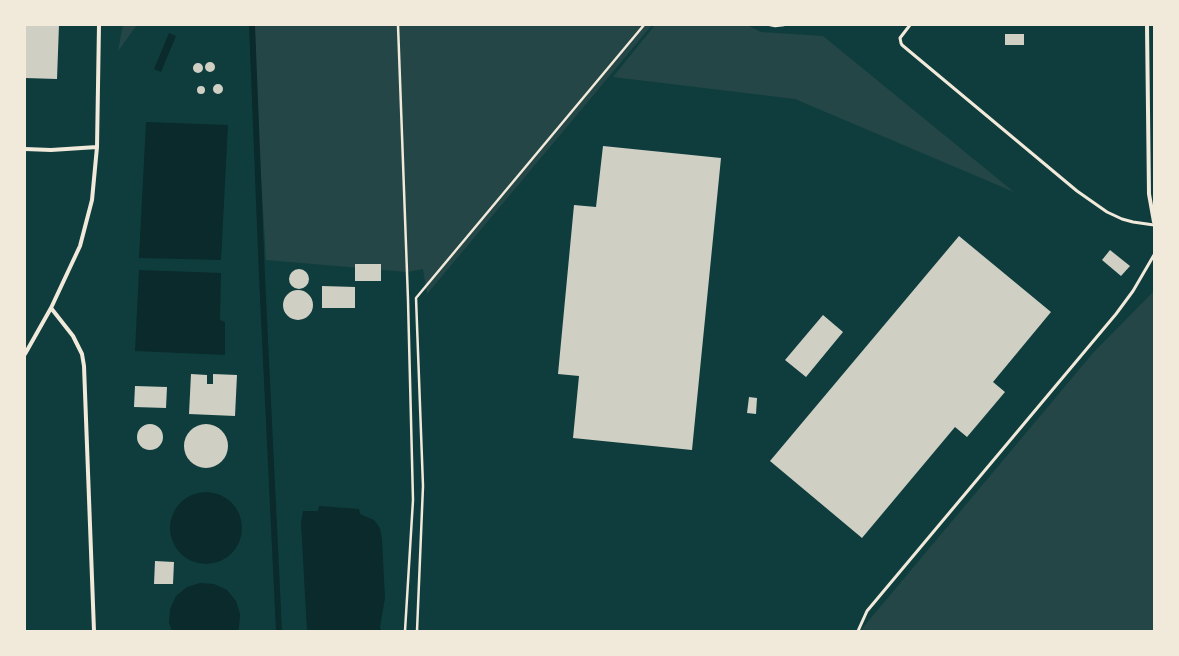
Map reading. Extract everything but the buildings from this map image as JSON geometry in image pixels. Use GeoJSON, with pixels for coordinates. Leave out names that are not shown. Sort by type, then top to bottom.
{"type":"FeatureCollection","features":[{"type":"Feature","properties":{"kind":"street"},"geometry":{"type":"LineString","coordinates":[[25,354],[51,308],[80,246],[92,200],[97,148],[99,25]]}},
{"type":"Feature","properties":{"kind":"street"},"geometry":{"type":"LineString","coordinates":[[1147,25],[1148,194],[1154,223]]}},
{"type":"Feature","properties":{"kind":"street"},"geometry":{"type":"LineString","coordinates":[[25,148],[51,150],[97,148]]}},
{"type":"Feature","properties":{"kind":"street"},"geometry":{"type":"LineString","coordinates":[[51,308],[73,336],[82,354],[84,366],[94,631]]}},
{"type":"Feature","properties":{"kind":"lane"},"geometry":{"type":"LineString","coordinates":[[910,25],[900,38],[902,45],[1077,191],[1108,212],[1122,219],[1133,222],[1154,223]]}},
{"type":"Feature","properties":{"kind":"lane"},"geometry":{"type":"LineString","coordinates":[[858,631],[868,612],[1116,314],[1133,291],[1154,255]]}},
{"type":"Feature","properties":{"kind":"path"},"geometry":{"type":"LineString","coordinates":[[398,25],[408,300],[413,500],[405,631]]}},
{"type":"Feature","properties":{"kind":"path"},"geometry":{"type":"LineString","coordinates":[[417,631],[423,486],[416,298],[644,25]]}},
{"type":"Feature","properties":{"kind":"path"},"geometry":{"type":"LineString","coordinates":[[770,25],[784,25]]}},
{"type":"Feature","properties":{"kind":"shaded area"},"geometry":{"type":"Polygon","coordinates":[[[123,25],[137,25],[118,51],[123,25]]]}},
{"type":"Feature","properties":{"kind":"shaded area"},"geometry":{"type":"Polygon","coordinates":[[[252,25],[652,25],[427,294],[423,269],[407,272],[266,260],[252,25]]]}},
{"type":"Feature","properties":{"kind":"shaded area"},"geometry":{"type":"Polygon","coordinates":[[[655,25],[747,25],[761,32],[823,36],[1014,192],[795,99],[613,77],[655,25]]]}},
{"type":"Feature","properties":{"kind":"shaded area"},"geometry":{"type":"Polygon","coordinates":[[[169,33],[176,36],[161,72],[154,69],[169,33]]]}},
{"type":"Feature","properties":{"kind":"shaded area"},"geometry":{"type":"Polygon","coordinates":[[[146,122],[228,125],[221,260],[139,258],[146,122]]]}},
{"type":"Feature","properties":{"kind":"shaded area"},"geometry":{"type":"Polygon","coordinates":[[[139,270],[221,273],[220,320],[225,322],[225,355],[135,351],[139,270]]]}},
{"type":"Feature","properties":{"kind":"shaded area"},"geometry":{"type":"Polygon","coordinates":[[[1154,291],[1154,631],[860,631],[1093,353],[1154,291]]]}},
{"type":"Feature","properties":{"kind":"shaded area"},"geometry":{"type":"Polygon","coordinates":[[[206,492],[226,498],[236,508],[242,528],[236,548],[226,558],[206,564],[186,558],[176,548],[170,528],[176,508],[186,498],[206,492]]]}},
{"type":"Feature","properties":{"kind":"shaded area"},"geometry":{"type":"Polygon","coordinates":[[[319,506],[359,509],[360,514],[374,520],[380,528],[385,598],[380,627],[381,631],[307,631],[301,523],[303,511],[318,511],[319,506]]]}},
{"type":"Feature","properties":{"kind":"shaded area"},"geometry":{"type":"Polygon","coordinates":[[[200,583],[214,584],[227,590],[236,601],[240,614],[238,631],[172,631],[169,623],[170,609],[176,596],[187,587],[200,583]]]}},
{"type":"Feature","properties":{"kind":"waterway"},"geometry":{"type":"LineString","coordinates":[[252,25],[262,277],[279,631]]}}]}
